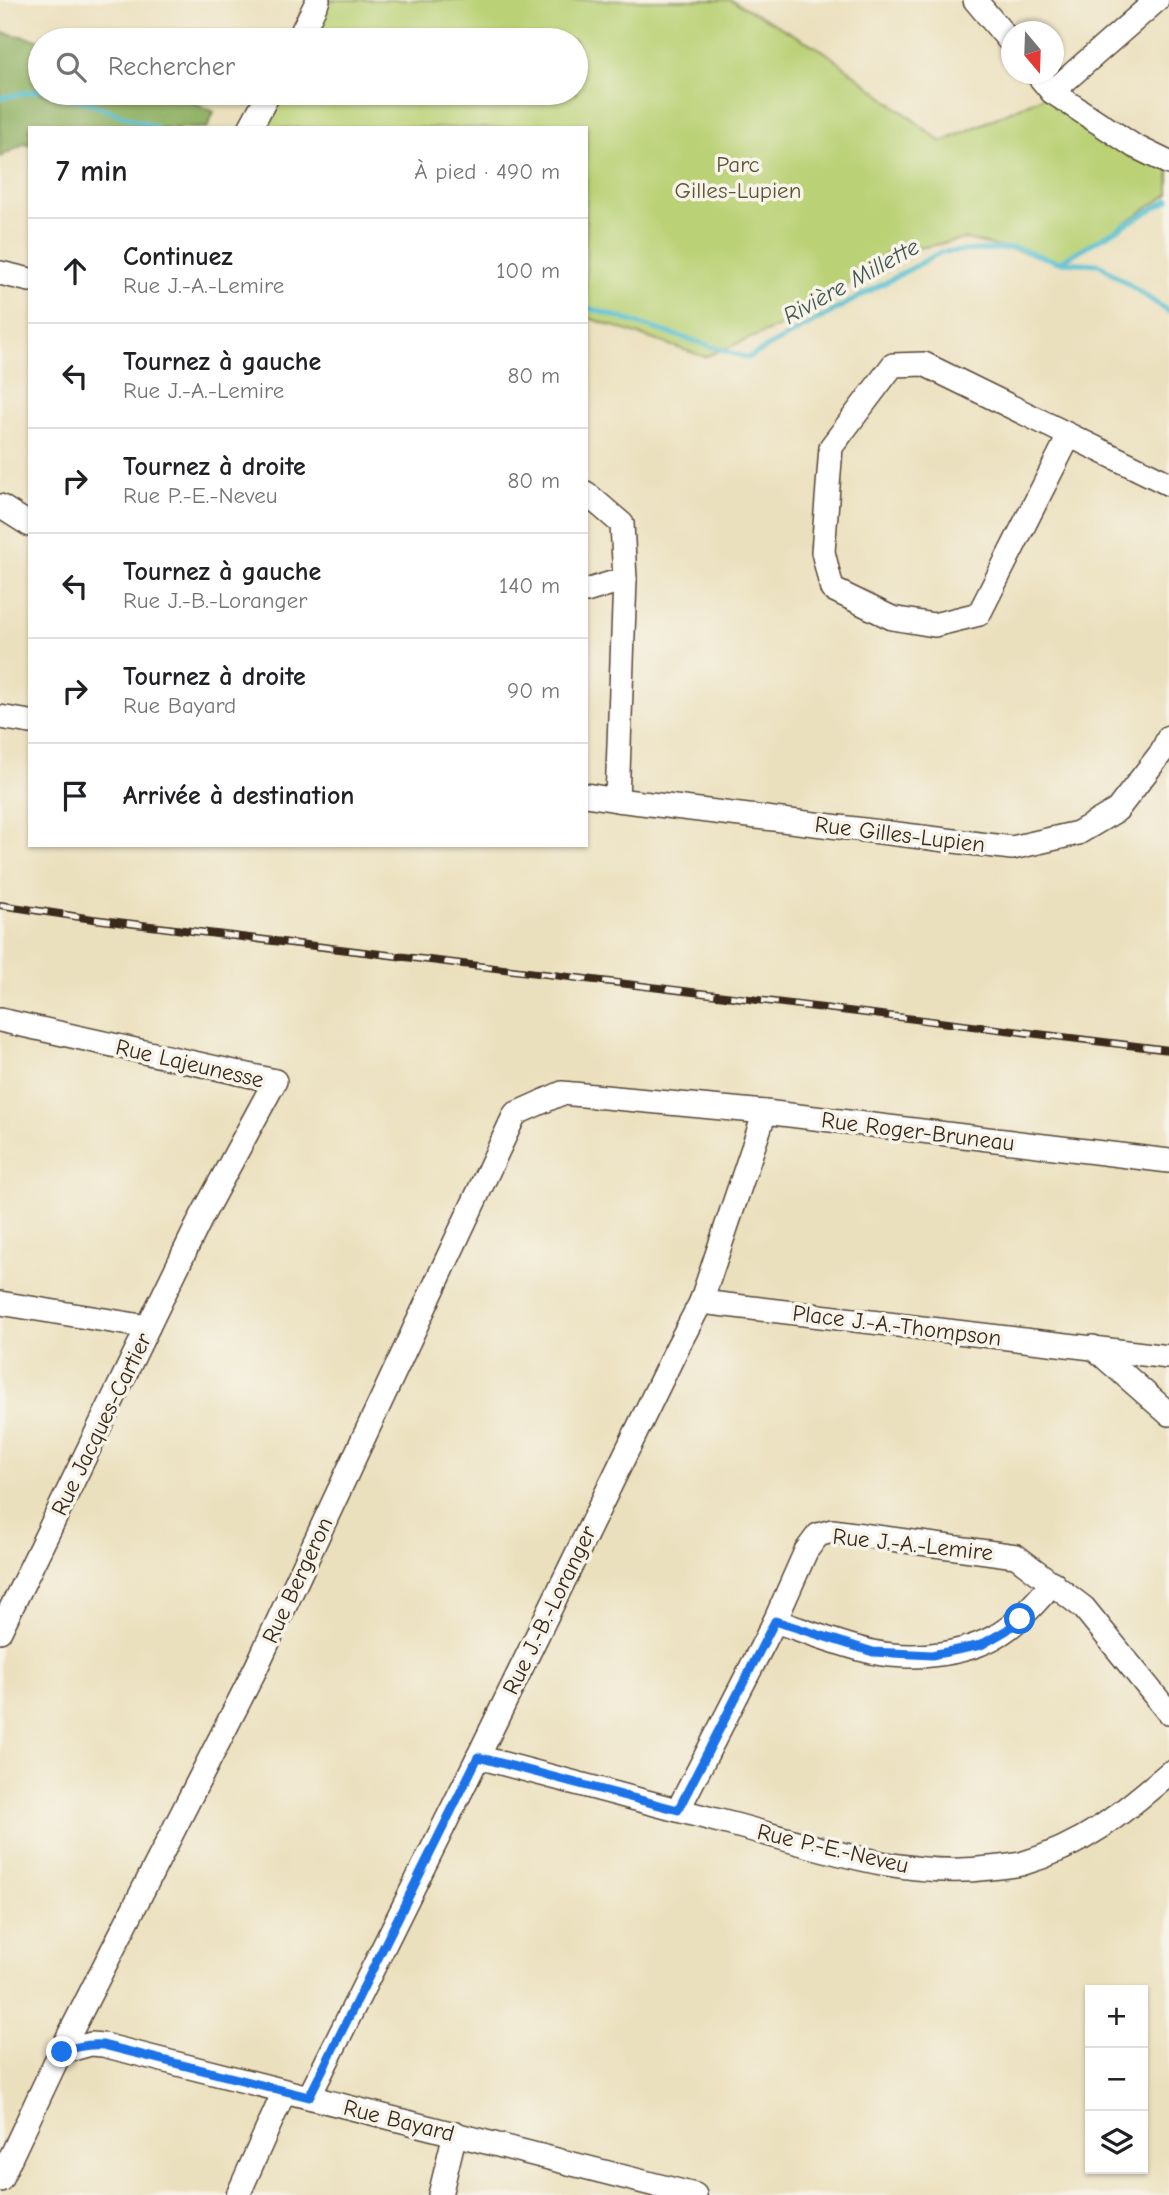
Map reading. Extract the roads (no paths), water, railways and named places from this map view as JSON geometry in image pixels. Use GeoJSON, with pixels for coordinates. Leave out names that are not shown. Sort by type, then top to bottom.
{"type":"FeatureCollection","features":[{"type":"Feature","properties":{"kind":"street"},"geometry":{"type":"LineString","coordinates":[[975,0],[1001,31]]}},
{"type":"Feature","properties":{"kind":"street"},"geometry":{"type":"LineString","coordinates":[[1052,92],[1157,0]]}},
{"type":"Feature","properties":{"kind":"street"},"geometry":{"type":"LineString","coordinates":[[303,28],[314,1]]}},
{"type":"Feature","properties":{"kind":"street"},"geometry":{"type":"LineString","coordinates":[[1045,84],[1052,92],[1134,146],[1169,163]]}},
{"type":"Feature","properties":{"kind":"street"},"geometry":{"type":"LineString","coordinates":[[251,126],[262,105]]}},
{"type":"Feature","properties":{"kind":"street"},"geometry":{"type":"LineString","coordinates":[[0,273],[28,280]]}},
{"type":"Feature","properties":{"kind":"street"},"geometry":{"type":"LineString","coordinates":[[1069,436],[979,614],[934,625],[892,618],[832,589],[823,552],[831,447],[893,365],[924,364],[1169,484]]}},
{"type":"Feature","properties":{"kind":"street"},"geometry":{"type":"LineString","coordinates":[[588,495],[622,523],[625,579],[617,800]]}},
{"type":"Feature","properties":{"kind":"street"},"geometry":{"type":"LineString","coordinates":[[0,506],[28,524]]}},
{"type":"Feature","properties":{"kind":"street"},"geometry":{"type":"LineString","coordinates":[[588,590],[625,579]]}},
{"type":"Feature","properties":{"kind":"street"},"geometry":{"type":"LineString","coordinates":[[0,717],[28,722]]}},
{"type":"Feature","properties":{"kind":"street","name":"Rue Gilles-Lupien"},"geometry":{"type":"LineString","coordinates":[[588,795],[1012,848],[1078,833],[1117,810],[1161,753],[1169,737]]}},
{"type":"Feature","properties":{"kind":"street","name":"Rue Lajeunesse"},"geometry":{"type":"LineString","coordinates":[[0,1020],[275,1082],[202,1216]]}},
{"type":"Feature","properties":{"kind":"street","name":"Rue Bergeron"},"geometry":{"type":"LineString","coordinates":[[0,2180],[256,1668],[515,1114],[562,1093],[666,1103]]}},
{"type":"Feature","properties":{"kind":"street","name":"Rue Roger-Bruneau"},"geometry":{"type":"LineString","coordinates":[[666,1103],[765,1112],[1169,1161]]}},
{"type":"Feature","properties":{"kind":"street","name":"Rue J.-B.-Loranger"},"geometry":{"type":"LineString","coordinates":[[309,2097],[701,1302],[765,1112]]}},
{"type":"Feature","properties":{"kind":"street","name":"Rue Jacques-Cartier"},"geometry":{"type":"LineString","coordinates":[[0,1631],[202,1216]]}},
{"type":"Feature","properties":{"kind":"street","name":"Place J.-A.-Thompson"},"geometry":{"type":"LineString","coordinates":[[701,1302],[1169,1357]]}},
{"type":"Feature","properties":{"kind":"street"},"geometry":{"type":"LineString","coordinates":[[0,1303],[148,1327]]}},
{"type":"Feature","properties":{"kind":"street"},"geometry":{"type":"LineString","coordinates":[[1093,1347],[1169,1414]]}},
{"type":"Feature","properties":{"kind":"street","name":"Rue J.-A.-Lemire"},"geometry":{"type":"LineString","coordinates":[[678,1810],[775,1621],[806,1551],[818,1535],[832,1531],[1016,1556],[1084,1608],[1169,1713]]}},
{"type":"Feature","properties":{"kind":"street"},"geometry":{"type":"LineString","coordinates":[[775,1621],[873,1652],[932,1655],[981,1645],[1007,1630],[1053,1583]]}},
{"type":"Feature","properties":{"kind":"street","name":"Rue P.-E.-Neveu"},"geometry":{"type":"LineString","coordinates":[[478,1757],[859,1857],[934,1871],[968,1871],[1019,1864],[1059,1850],[1096,1833],[1169,1773]]}},
{"type":"Feature","properties":{"kind":"street","name":"Rue Bayard"},"geometry":{"type":"LineString","coordinates":[[62,2052],[77,2046],[103,2045],[695,2195]]}},
{"type":"Feature","properties":{"kind":"street"},"geometry":{"type":"LineString","coordinates":[[238,2195],[284,2092]]}},
{"type":"Feature","properties":{"kind":"street"},"geometry":{"type":"LineString","coordinates":[[440,2195],[455,2133]]}},
{"type":"Feature","properties":{"kind":"waterway","name":"Rivière Millette"},"geometry":{"type":"LineString","coordinates":[[0,98],[28,92]]}},
{"type":"Feature","properties":{"kind":"waterway","name":"Rivière Millette"},"geometry":{"type":"LineString","coordinates":[[93,105],[151,126]]}},
{"type":"Feature","properties":{"kind":"waterway"},"geometry":{"type":"LineString","coordinates":[[1059,262],[1169,200]]}},
{"type":"Feature","properties":{"kind":"waterway","name":"Rivière Millette"},"geometry":{"type":"LineString","coordinates":[[588,308],[748,358],[941,252],[1016,248],[1059,262],[1099,264],[1169,312]]}},
{"type":"Feature","properties":{"kind":"railway"},"geometry":{"type":"LineString","coordinates":[[0,905],[93,919],[1169,1050]]}},
{"type":"Feature","properties":{"kind":"park label","name":"Parc Gilles-Lupien"},"geometry":{"type":"Point","coordinates":[738,177]}}]}
